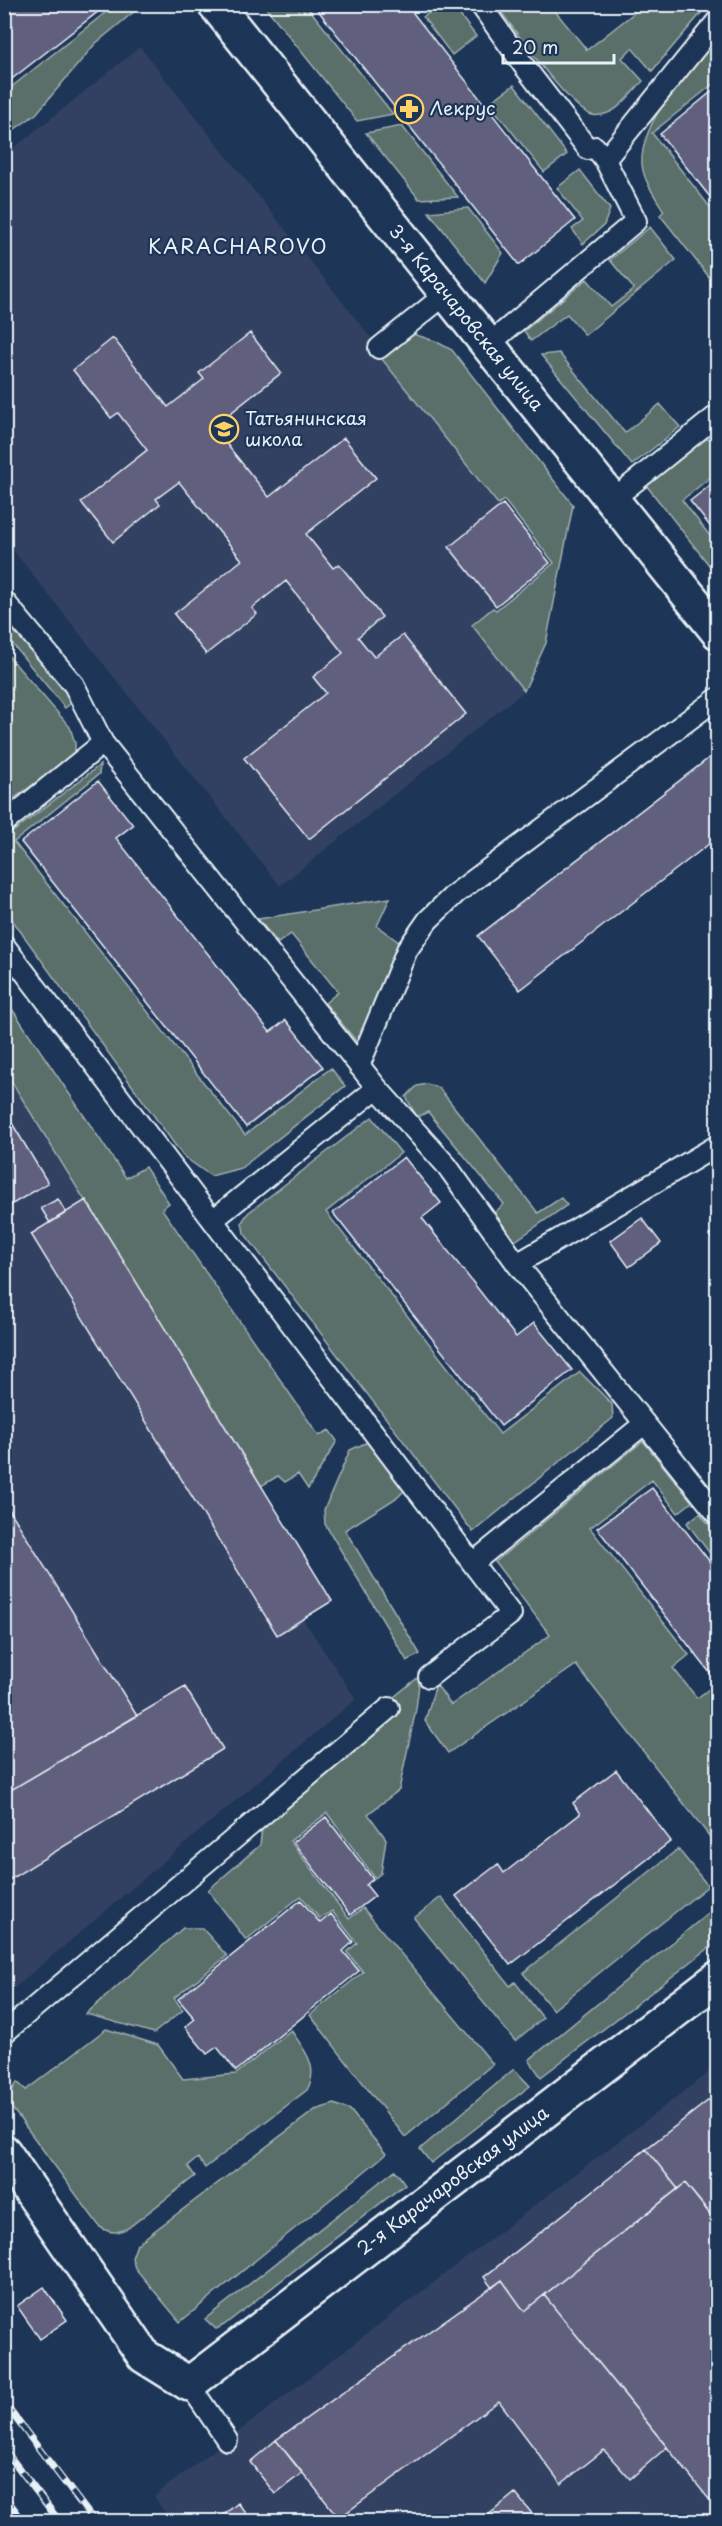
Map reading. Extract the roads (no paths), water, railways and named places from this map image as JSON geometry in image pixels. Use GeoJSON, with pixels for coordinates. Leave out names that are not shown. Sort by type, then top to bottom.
{"type":"FeatureCollection","features":[{"type":"Feature","properties":{"kind":"street","name":"3-я Карачаровская улица"},"geometry":{"type":"LineString","coordinates":[[215,4],[717,632]]}},
{"type":"Feature","properties":{"kind":"street","name":"2-я Карачаровская улица"},"geometry":{"type":"LineString","coordinates":[[189,2384],[717,1978]]}},
{"type":"Feature","properties":{"kind":"street"},"geometry":{"type":"LineString","coordinates":[[4,2152],[144,2356],[189,2384]]}},
{"type":"Feature","properties":{"kind":"lane"},"geometry":{"type":"LineString","coordinates":[[480,4],[588,149],[595,147],[605,160],[636,222],[488,345]]}},
{"type":"Feature","properties":{"kind":"lane"},"geometry":{"type":"LineString","coordinates":[[605,160],[717,20]]}},
{"type":"Feature","properties":{"kind":"lane"},"geometry":{"type":"LineString","coordinates":[[378,348],[446,294]]}},
{"type":"Feature","properties":{"kind":"lane"},"geometry":{"type":"LineString","coordinates":[[612,500],[715,417],[717,420]]}},
{"type":"Feature","properties":{"kind":"lane"},"geometry":{"type":"LineString","coordinates":[[4,602],[74,685],[103,743],[377,1089],[447,1166],[517,1264],[717,1515]]}},
{"type":"Feature","properties":{"kind":"lane"},"geometry":{"type":"LineString","coordinates":[[359,1066],[407,950],[428,920],[455,894],[717,698]]}},
{"type":"Feature","properties":{"kind":"lane"},"geometry":{"type":"LineString","coordinates":[[4,823],[103,743]]}},
{"type":"Feature","properties":{"kind":"lane"},"geometry":{"type":"LineString","coordinates":[[4,945],[511,1614],[429,1677]]}},
{"type":"Feature","properties":{"kind":"lane"},"geometry":{"type":"LineString","coordinates":[[213,1220],[377,1089]]}},
{"type":"Feature","properties":{"kind":"lane"},"geometry":{"type":"LineString","coordinates":[[517,1264],[717,1145]]}},
{"type":"Feature","properties":{"kind":"lane"},"geometry":{"type":"LineString","coordinates":[[473,1563],[644,1424]]}},
{"type":"Feature","properties":{"kind":"lane"},"geometry":{"type":"LineString","coordinates":[[4,2033],[389,1708]]}},
{"type":"Feature","properties":{"kind":"lane"},"geometry":{"type":"LineString","coordinates":[[189,2384],[227,2440]]}},
{"type":"Feature","properties":{"kind":"railway"},"geometry":{"type":"LineString","coordinates":[[4,2403],[95,2522]]}},
{"type":"Feature","properties":{"kind":"railway"},"geometry":{"type":"LineString","coordinates":[[4,2449],[60,2522]]}},
{"type":"Feature","properties":{"kind":"railway"},"geometry":{"type":"LineString","coordinates":[[4,2495],[24,2522]]}},
{"type":"Feature","properties":{"kind":"place","name":"Лекрус"},"geometry":{"type":"Point","coordinates":[409,109]}},
{"type":"Feature","properties":{"kind":"place","name":"Татьянинская школа"},"geometry":{"type":"Point","coordinates":[224,429]}},
{"type":"Feature","properties":{"kind":"district","name":"KARACHAROVO"},"geometry":{"type":"Point","coordinates":[238,247]}}]}
